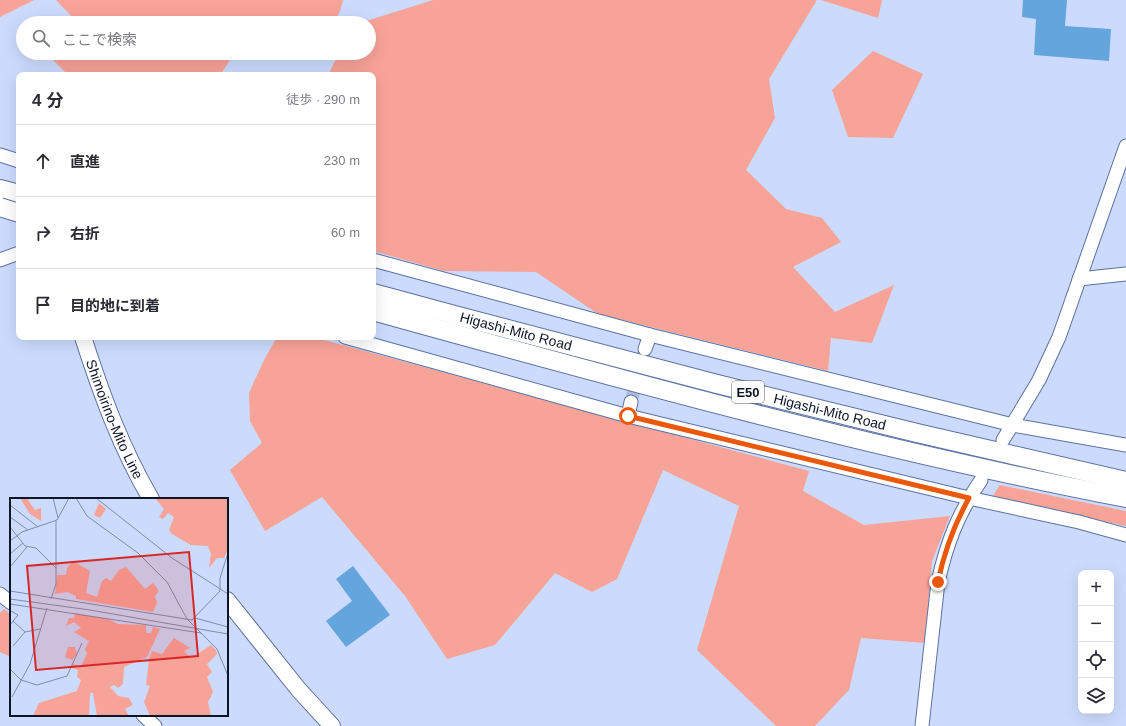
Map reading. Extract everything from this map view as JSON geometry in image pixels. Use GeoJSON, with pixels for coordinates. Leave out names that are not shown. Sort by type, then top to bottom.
{"type":"FeatureCollection","features":[{"type":"Feature","properties":{"kind":"highway"},"geometry":{"type":"LineString","coordinates":[[0,189],[16,193]]}},
{"type":"Feature","properties":{"kind":"highway"},"geometry":{"type":"LineString","coordinates":[[0,208],[16,212]]}},
{"type":"Feature","properties":{"kind":"highway","name":"Higashi-Mito Road"},"geometry":{"type":"LineString","coordinates":[[376,294],[756,393],[916,433],[1126,480]]}},
{"type":"Feature","properties":{"kind":"highway","name":"Higashi-Mito Road"},"geometry":{"type":"LineString","coordinates":[[376,312],[713,403],[913,452],[1126,498]]}},
{"type":"Feature","properties":{"kind":"main road"},"geometry":{"type":"LineString","coordinates":[[0,195],[16,214]]}},
{"type":"Feature","properties":{"kind":"main road","name":"Shimoirino-Mito Line"},"geometry":{"type":"LineString","coordinates":[[84,340],[108,410],[129,458],[151,498]]}},
{"type":"Feature","properties":{"kind":"main road"},"geometry":{"type":"LineString","coordinates":[[228,601],[299,690],[332,726]]}},
{"type":"Feature","properties":{"kind":"street"},"geometry":{"type":"LineString","coordinates":[[1003,440],[1039,380],[1059,337],[1126,146]]}},
{"type":"Feature","properties":{"kind":"street"},"geometry":{"type":"LineString","coordinates":[[0,155],[16,161]]}},
{"type":"Feature","properties":{"kind":"street"},"geometry":{"type":"LineString","coordinates":[[0,260],[16,254]]}},
{"type":"Feature","properties":{"kind":"street"},"geometry":{"type":"LineString","coordinates":[[376,261],[650,335],[1013,425],[1126,445]]}},
{"type":"Feature","properties":{"kind":"street"},"geometry":{"type":"LineString","coordinates":[[1079,279],[1126,274]]}},
{"type":"Feature","properties":{"kind":"street"},"geometry":{"type":"LineString","coordinates":[[645,349],[650,335]]}},
{"type":"Feature","properties":{"kind":"street"},"geometry":{"type":"LineString","coordinates":[[356,340],[628,416],[969,498],[1079,522],[1126,536]]}},
{"type":"Feature","properties":{"kind":"street"},"geometry":{"type":"LineString","coordinates":[[628,416],[632,402]]}},
{"type":"Feature","properties":{"kind":"street"},"geometry":{"type":"LineString","coordinates":[[922,726],[938,582],[948,542],[959,516],[981,480]]}},
{"type":"Feature","properties":{"kind":"street"},"geometry":{"type":"LineString","coordinates":[[0,594],[10,602]]}},
{"type":"Feature","properties":{"kind":"street"},"geometry":{"type":"LineString","coordinates":[[144,716],[155,726]]}},
{"type":"Feature","properties":{"kind":"shaded area"},"geometry":{"type":"Polygon","coordinates":[[[0,0],[34,0],[0,17],[0,0]]]}},
{"type":"Feature","properties":{"kind":"shaded area"},"geometry":{"type":"Polygon","coordinates":[[[56,0],[343,0],[338,16],[71,16],[56,0]]]}},
{"type":"Feature","properties":{"kind":"shaded area"},"geometry":{"type":"Polygon","coordinates":[[[433,0],[817,0],[769,79],[775,118],[746,170],[786,209],[822,218],[841,242],[793,267],[835,312],[894,285],[872,343],[831,338],[828,371],[598,314],[536,272],[444,271],[376,252],[376,72],[330,72],[336,60],[376,60],[376,18],[433,0]]]}},
{"type":"Feature","properties":{"kind":"shaded area"},"geometry":{"type":"Polygon","coordinates":[[[821,0],[882,0],[878,18],[821,0]]]}},
{"type":"Feature","properties":{"kind":"shaded area"},"geometry":{"type":"Polygon","coordinates":[[[873,51],[923,74],[893,138],[848,137],[832,90],[873,51]]]}},
{"type":"Feature","properties":{"kind":"shaded area"},"geometry":{"type":"Polygon","coordinates":[[[53,60],[230,60],[222,72],[65,72],[53,60]]]}},
{"type":"Feature","properties":{"kind":"shaded area"},"geometry":{"type":"Polygon","coordinates":[[[275,340],[324,340],[809,471],[803,491],[864,525],[950,516],[932,561],[925,643],[861,638],[849,690],[815,726],[776,726],[697,650],[739,506],[663,470],[617,579],[592,592],[555,573],[495,645],[447,659],[405,596],[322,497],[265,531],[230,470],[262,443],[250,421],[249,393],[264,360],[275,340]]]}},
{"type":"Feature","properties":{"kind":"shaded area"},"geometry":{"type":"Polygon","coordinates":[[[1000,485],[1126,511],[1126,526],[992,497],[1000,485]]]}},
{"type":"Feature","properties":{"kind":"shaded area"},"geometry":{"type":"Polygon","coordinates":[[[4,609],[10,614],[10,657],[0,652],[0,613],[4,609]]]}},
{"type":"Feature","properties":{"kind":"building"},"geometry":{"type":"Polygon","coordinates":[[[1023,0],[1067,0],[1065,26],[1111,29],[1109,61],[1034,55],[1036,19],[1022,17],[1023,0]]]}},
{"type":"Feature","properties":{"kind":"building"},"geometry":{"type":"Polygon","coordinates":[[[353,566],[390,615],[346,647],[326,621],[352,601],[336,579],[353,566]]]}},
{"type":"Feature","properties":{"kind":"tunnel"},"geometry":{"type":"LineString","coordinates":[[631,402],[645,349]]}},
{"type":"Feature","properties":{"kind":"route"},"geometry":{"type":"LineString","coordinates":[[628,416],[969,498],[959,516],[948,542],[938,582]]}}]}
